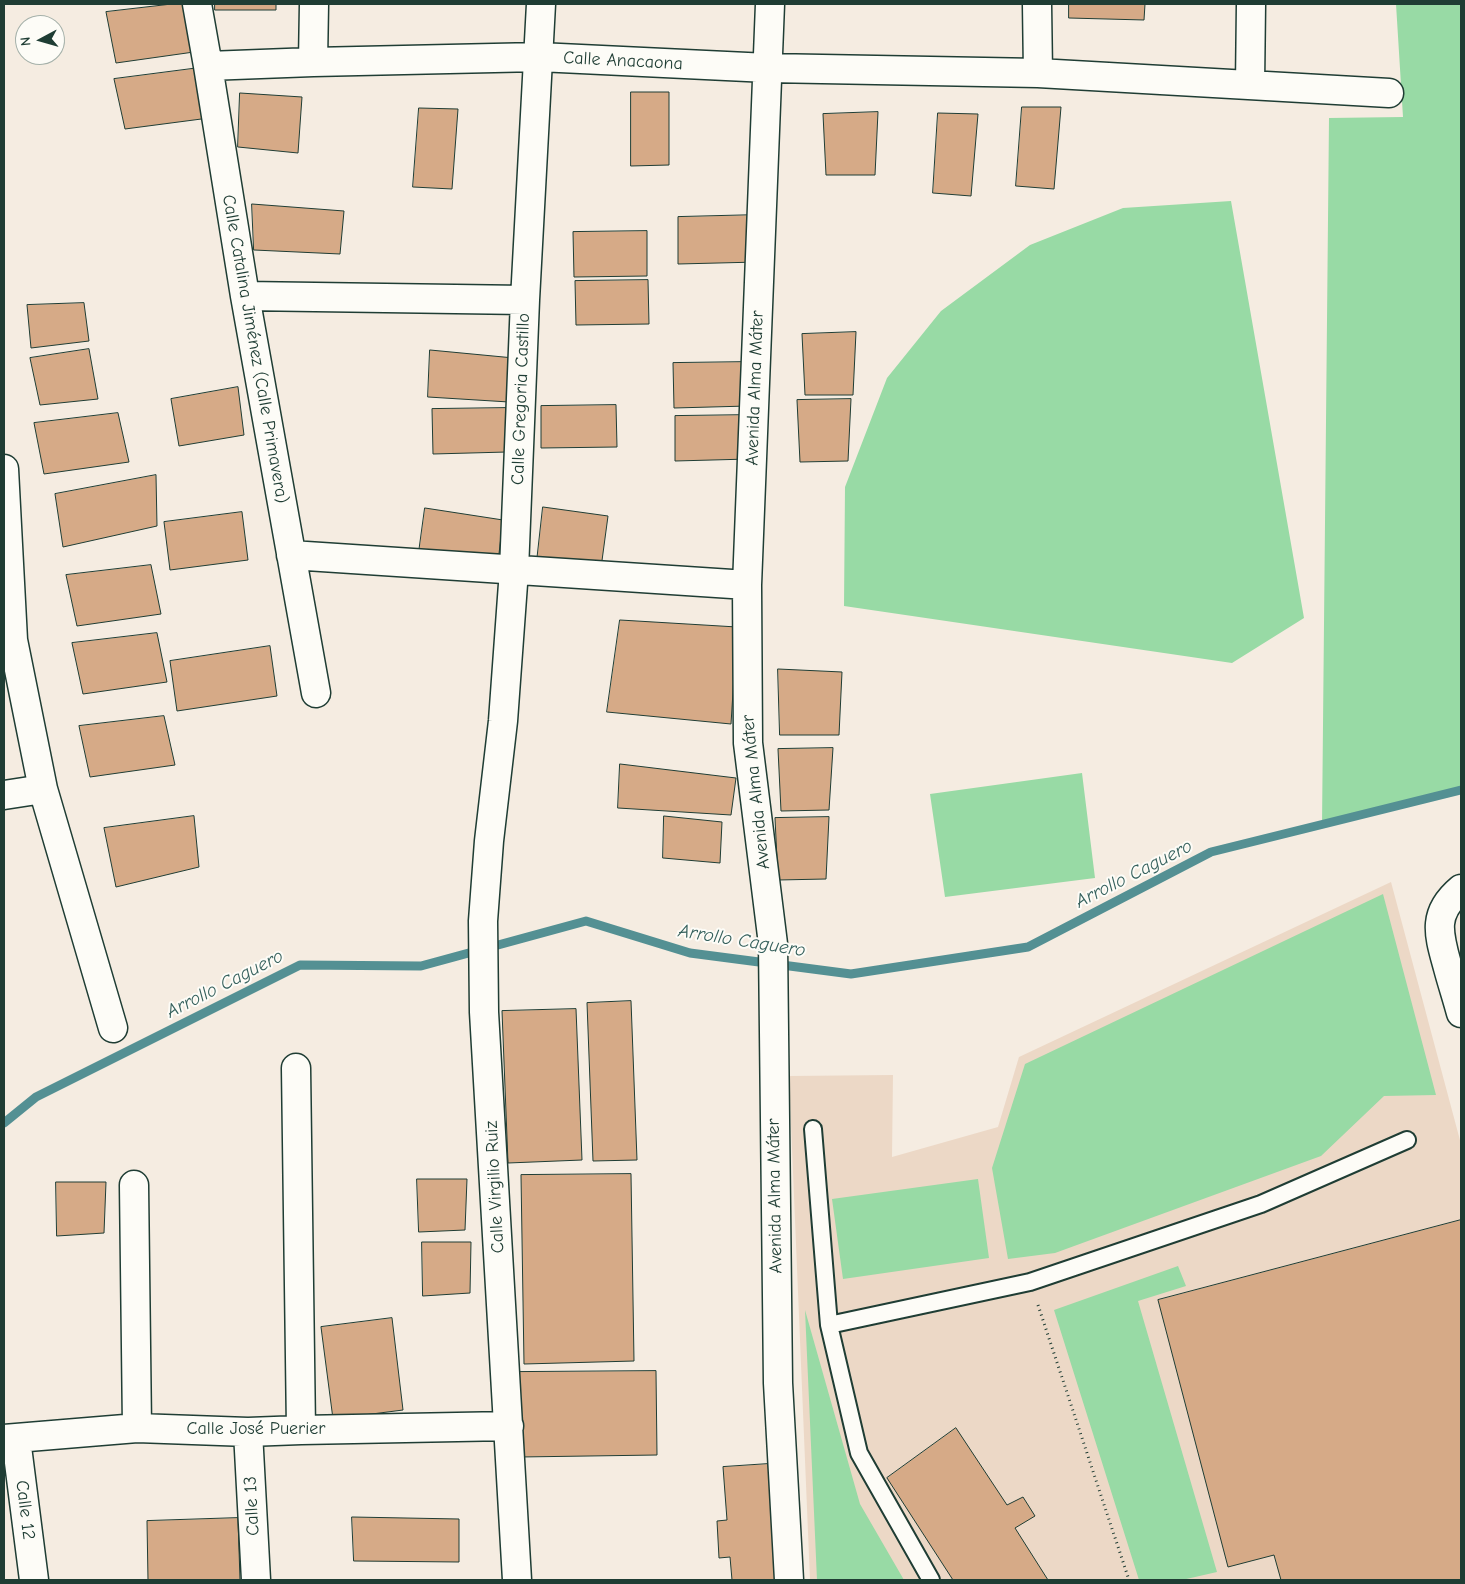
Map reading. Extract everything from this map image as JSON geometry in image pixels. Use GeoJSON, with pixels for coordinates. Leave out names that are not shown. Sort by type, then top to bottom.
{"type":"FeatureCollection","features":[{"type":"Feature","properties":{"kind":"street","name":"Calle Catalina Jiménez (Calle Primavera)"},"geometry":{"type":"LineString","coordinates":[[197,4],[245,296],[316,693]]}},
{"type":"Feature","properties":{"kind":"street"},"geometry":{"type":"LineString","coordinates":[[312,62],[314,4]]}},
{"type":"Feature","properties":{"kind":"street","name":"Calle Gregoria Castillo"},"geometry":{"type":"LineString","coordinates":[[494,794],[503,721],[514,570],[541,4]]}},
{"type":"Feature","properties":{"kind":"street","name":"Avenida Alma Máter"},"geometry":{"type":"LineString","coordinates":[[770,4],[747,585],[748,743],[773,944],[778,1383],[789,1580]]}},
{"type":"Feature","properties":{"kind":"street"},"geometry":{"type":"LineString","coordinates":[[1037,4],[1038,73]]}},
{"type":"Feature","properties":{"kind":"street"},"geometry":{"type":"LineString","coordinates":[[1250,85],[1251,4]]}},
{"type":"Feature","properties":{"kind":"street","name":"Calle Anacaona"},"geometry":{"type":"LineString","coordinates":[[208,66],[539,57],[768,68],[1038,73],[1389,93]]}},
{"type":"Feature","properties":{"kind":"street"},"geometry":{"type":"LineString","coordinates":[[245,296],[526,300]]}},
{"type":"Feature","properties":{"kind":"street"},"geometry":{"type":"LineString","coordinates":[[4,469],[7,637],[43,790],[113,1028]]}},
{"type":"Feature","properties":{"kind":"street"},"geometry":{"type":"LineString","coordinates":[[291,555],[747,585]]}},
{"type":"Feature","properties":{"kind":"street"},"geometry":{"type":"LineString","coordinates":[[4,795],[43,790]]}},
{"type":"Feature","properties":{"kind":"street","name":"Calle Virgilio Ruiz"},"geometry":{"type":"LineString","coordinates":[[494,794],[483,921],[484,1012],[517,1580]]}},
{"type":"Feature","properties":{"kind":"street"},"geometry":{"type":"LineString","coordinates":[[1461,890],[1451,898],[1442,912],[1439,935],[1461,1013]]}},
{"type":"Feature","properties":{"kind":"street"},"geometry":{"type":"LineString","coordinates":[[296,1068],[300,1430]]}},
{"type":"Feature","properties":{"kind":"street"},"geometry":{"type":"LineString","coordinates":[[134,1185],[138,1428]]}},
{"type":"Feature","properties":{"kind":"street","name":"Calle José Puerier"},"geometry":{"type":"LineString","coordinates":[[10,1439],[138,1428],[248,1432],[509,1426]]}},
{"type":"Feature","properties":{"kind":"street","name":"Calle 13"},"geometry":{"type":"LineString","coordinates":[[248,1432],[256,1580]]}},
{"type":"Feature","properties":{"kind":"street","name":"Calle 12"},"geometry":{"type":"LineString","coordinates":[[10,1439],[34,1580]]}},
{"type":"Feature","properties":{"kind":"lane"},"geometry":{"type":"LineString","coordinates":[[813,1129],[829,1326],[859,1453],[931,1580]]}},
{"type":"Feature","properties":{"kind":"lane"},"geometry":{"type":"LineString","coordinates":[[829,1326],[1030,1282],[1261,1204],[1407,1140]]}},
{"type":"Feature","properties":{"kind":"path"},"geometry":{"type":"LineString","coordinates":[[1030,1282],[1129,1580]]}},
{"type":"Feature","properties":{"kind":"shaded area"},"geometry":{"type":"Polygon","coordinates":[[[1391,882],[1461,1144],[1461,1580],[810,1580],[789,1076],[893,1075],[892,1157],[998,1127],[1019,1057],[1391,882]]]}},
{"type":"Feature","properties":{"kind":"green space"},"geometry":{"type":"Polygon","coordinates":[[[1396,4],[1461,4],[1461,790],[1322,825],[1329,118],[1403,117],[1396,4]]]}},
{"type":"Feature","properties":{"kind":"green space"},"geometry":{"type":"Polygon","coordinates":[[[1231,201],[1304,618],[1232,663],[844,606],[845,487],[887,378],[941,311],[1030,245],[1123,208],[1231,201]]]}},
{"type":"Feature","properties":{"kind":"green space"},"geometry":{"type":"Polygon","coordinates":[[[1082,773],[1095,878],[945,897],[930,794],[1082,773]]]}},
{"type":"Feature","properties":{"kind":"green space"},"geometry":{"type":"Polygon","coordinates":[[[1383,894],[1436,1095],[1384,1096],[1321,1156],[1055,1253],[1008,1259],[992,1168],[1025,1064],[1383,894]]]}},
{"type":"Feature","properties":{"kind":"green space"},"geometry":{"type":"Polygon","coordinates":[[[978,1179],[989,1258],[843,1279],[832,1199],[978,1179]]]}},
{"type":"Feature","properties":{"kind":"green space"},"geometry":{"type":"Polygon","coordinates":[[[1178,1266],[1186,1286],[1138,1301],[1217,1572],[1182,1580],[1139,1580],[1054,1310],[1178,1266]]]}},
{"type":"Feature","properties":{"kind":"green space"},"geometry":{"type":"Polygon","coordinates":[[[805,1310],[860,1504],[904,1580],[817,1580],[805,1310]]]}},
{"type":"Feature","properties":{"kind":"building"},"geometry":{"type":"Polygon","coordinates":[[[172,4],[191,4],[201,51],[116,63],[106,12],[172,4]]]}},
{"type":"Feature","properties":{"kind":"building"},"geometry":{"type":"Polygon","coordinates":[[[215,4],[276,4],[276,10],[215,10],[215,4]]]}},
{"type":"Feature","properties":{"kind":"building"},"geometry":{"type":"Polygon","coordinates":[[[1069,4],[1145,4],[1144,20],[1069,18],[1069,4]]]}},
{"type":"Feature","properties":{"kind":"building"},"geometry":{"type":"Polygon","coordinates":[[[199,68],[209,118],[125,129],[114,79],[199,68]]]}},
{"type":"Feature","properties":{"kind":"building"},"geometry":{"type":"Polygon","coordinates":[[[631,92],[669,92],[669,165],[631,166],[631,92]]]}},
{"type":"Feature","properties":{"kind":"building"},"geometry":{"type":"Polygon","coordinates":[[[240,93],[302,97],[298,153],[238,147],[240,93]]]}},
{"type":"Feature","properties":{"kind":"building"},"geometry":{"type":"Polygon","coordinates":[[[1022,107],[1061,107],[1054,189],[1016,186],[1022,107]]]}},
{"type":"Feature","properties":{"kind":"building"},"geometry":{"type":"Polygon","coordinates":[[[419,108],[458,109],[452,189],[413,187],[419,108]]]}},
{"type":"Feature","properties":{"kind":"building"},"geometry":{"type":"Polygon","coordinates":[[[878,112],[875,175],[826,175],[823,114],[878,112]]]}},
{"type":"Feature","properties":{"kind":"building"},"geometry":{"type":"Polygon","coordinates":[[[938,113],[978,114],[971,196],[933,193],[938,113]]]}},
{"type":"Feature","properties":{"kind":"building"},"geometry":{"type":"Polygon","coordinates":[[[252,204],[344,211],[340,254],[254,250],[252,204]]]}},
{"type":"Feature","properties":{"kind":"building"},"geometry":{"type":"Polygon","coordinates":[[[757,215],[758,262],[678,264],[678,217],[757,215]]]}},
{"type":"Feature","properties":{"kind":"building"},"geometry":{"type":"Polygon","coordinates":[[[647,231],[647,276],[574,277],[573,232],[647,231]]]}},
{"type":"Feature","properties":{"kind":"building"},"geometry":{"type":"Polygon","coordinates":[[[648,280],[649,324],[576,325],[575,281],[648,280]]]}},
{"type":"Feature","properties":{"kind":"building"},"geometry":{"type":"Polygon","coordinates":[[[84,303],[89,341],[31,348],[27,305],[84,303]]]}},
{"type":"Feature","properties":{"kind":"building"},"geometry":{"type":"Polygon","coordinates":[[[856,332],[853,395],[805,395],[802,334],[856,332]]]}},
{"type":"Feature","properties":{"kind":"building"},"geometry":{"type":"Polygon","coordinates":[[[89,349],[98,399],[40,405],[30,358],[89,349]]]}},
{"type":"Feature","properties":{"kind":"building"},"geometry":{"type":"Polygon","coordinates":[[[430,350],[514,358],[509,402],[428,397],[430,350]]]}},
{"type":"Feature","properties":{"kind":"building"},"geometry":{"type":"Polygon","coordinates":[[[747,362],[748,406],[674,408],[673,363],[747,362]]]}},
{"type":"Feature","properties":{"kind":"building"},"geometry":{"type":"Polygon","coordinates":[[[238,387],[244,435],[179,446],[171,399],[238,387]]]}},
{"type":"Feature","properties":{"kind":"building"},"geometry":{"type":"Polygon","coordinates":[[[851,399],[848,461],[800,462],[797,400],[851,399]]]}},
{"type":"Feature","properties":{"kind":"building"},"geometry":{"type":"Polygon","coordinates":[[[616,405],[617,447],[541,448],[541,406],[616,405]]]}},
{"type":"Feature","properties":{"kind":"building"},"geometry":{"type":"Polygon","coordinates":[[[506,408],[507,452],[433,454],[432,409],[506,408]]]}},
{"type":"Feature","properties":{"kind":"building"},"geometry":{"type":"Polygon","coordinates":[[[118,413],[129,462],[44,474],[34,423],[118,413]]]}},
{"type":"Feature","properties":{"kind":"building"},"geometry":{"type":"Polygon","coordinates":[[[748,415],[749,459],[675,461],[675,416],[748,415]]]}},
{"type":"Feature","properties":{"kind":"building"},"geometry":{"type":"Polygon","coordinates":[[[156,475],[157,526],[63,547],[55,494],[156,475]]]}},
{"type":"Feature","properties":{"kind":"building"},"geometry":{"type":"Polygon","coordinates":[[[543,507],[608,516],[601,568],[537,561],[543,507]]]}},
{"type":"Feature","properties":{"kind":"building"},"geometry":{"type":"Polygon","coordinates":[[[425,508],[503,520],[498,562],[419,552],[425,508]]]}},
{"type":"Feature","properties":{"kind":"building"},"geometry":{"type":"Polygon","coordinates":[[[242,512],[248,560],[170,570],[164,522],[242,512]]]}},
{"type":"Feature","properties":{"kind":"building"},"geometry":{"type":"Polygon","coordinates":[[[151,565],[161,614],[77,626],[66,575],[151,565]]]}},
{"type":"Feature","properties":{"kind":"building"},"geometry":{"type":"Polygon","coordinates":[[[620,620],[737,627],[731,724],[607,712],[620,620]]]}},
{"type":"Feature","properties":{"kind":"building"},"geometry":{"type":"Polygon","coordinates":[[[157,633],[167,682],[83,694],[72,643],[157,633]]]}},
{"type":"Feature","properties":{"kind":"building"},"geometry":{"type":"Polygon","coordinates":[[[270,646],[277,696],[177,711],[170,661],[270,646]]]}},
{"type":"Feature","properties":{"kind":"building"},"geometry":{"type":"Polygon","coordinates":[[[778,669],[842,672],[839,735],[780,735],[778,669]]]}},
{"type":"Feature","properties":{"kind":"building"},"geometry":{"type":"Polygon","coordinates":[[[164,716],[175,765],[90,777],[79,726],[164,716]]]}},
{"type":"Feature","properties":{"kind":"building"},"geometry":{"type":"Polygon","coordinates":[[[833,748],[829,810],[781,811],[778,749],[833,748]]]}},
{"type":"Feature","properties":{"kind":"building"},"geometry":{"type":"Polygon","coordinates":[[[620,764],[736,778],[731,815],[618,808],[620,764]]]}},
{"type":"Feature","properties":{"kind":"building"},"geometry":{"type":"Polygon","coordinates":[[[194,816],[199,867],[116,887],[104,828],[194,816]]]}},
{"type":"Feature","properties":{"kind":"building"},"geometry":{"type":"Polygon","coordinates":[[[664,816],[722,822],[720,863],[663,858],[664,816]]]}},
{"type":"Feature","properties":{"kind":"building"},"geometry":{"type":"Polygon","coordinates":[[[829,817],[826,879],[778,880],[775,818],[829,817]]]}},
{"type":"Feature","properties":{"kind":"building"},"geometry":{"type":"Polygon","coordinates":[[[631,1001],[637,1160],[593,1161],[587,1003],[631,1001]]]}},
{"type":"Feature","properties":{"kind":"building"},"geometry":{"type":"Polygon","coordinates":[[[576,1009],[582,1160],[508,1163],[502,1011],[576,1009]]]}},
{"type":"Feature","properties":{"kind":"building"},"geometry":{"type":"Polygon","coordinates":[[[631,1174],[634,1361],[524,1364],[521,1175],[631,1174]]]}},
{"type":"Feature","properties":{"kind":"building"},"geometry":{"type":"Polygon","coordinates":[[[417,1179],[467,1179],[465,1230],[419,1232],[417,1179]]]}},
{"type":"Feature","properties":{"kind":"building"},"geometry":{"type":"Polygon","coordinates":[[[56,1182],[106,1182],[104,1233],[57,1236],[56,1182]]]}},
{"type":"Feature","properties":{"kind":"building"},"geometry":{"type":"Polygon","coordinates":[[[1461,1220],[1461,1580],[1281,1580],[1274,1555],[1228,1567],[1158,1300],[1461,1220]]]}},
{"type":"Feature","properties":{"kind":"building"},"geometry":{"type":"Polygon","coordinates":[[[422,1242],[471,1242],[470,1293],[423,1296],[422,1242]]]}},
{"type":"Feature","properties":{"kind":"building"},"geometry":{"type":"Polygon","coordinates":[[[392,1318],[403,1410],[333,1419],[321,1327],[392,1318]]]}},
{"type":"Feature","properties":{"kind":"building"},"geometry":{"type":"Polygon","coordinates":[[[656,1371],[657,1455],[520,1457],[519,1372],[656,1371]]]}},
{"type":"Feature","properties":{"kind":"building"},"geometry":{"type":"Polygon","coordinates":[[[956,1428],[1007,1505],[1023,1497],[1035,1516],[1015,1528],[1048,1580],[953,1580],[887,1478],[956,1428]]]}},
{"type":"Feature","properties":{"kind":"building"},"geometry":{"type":"Polygon","coordinates":[[[768,1464],[777,1580],[732,1580],[730,1557],[719,1558],[717,1521],[727,1520],[723,1467],[768,1464]]]}},
{"type":"Feature","properties":{"kind":"building"},"geometry":{"type":"Polygon","coordinates":[[[352,1517],[459,1519],[459,1562],[354,1561],[352,1517]]]}},
{"type":"Feature","properties":{"kind":"building"},"geometry":{"type":"Polygon","coordinates":[[[238,1518],[240,1580],[148,1580],[147,1521],[238,1518]]]}},
{"type":"Feature","properties":{"kind":"waterway","name":"Arrollo Caguero"},"geometry":{"type":"LineString","coordinates":[[4,1123],[36,1097],[300,965],[421,966],[586,921],[690,953],[851,974],[1028,947],[1211,852],[1461,790]]}}]}
